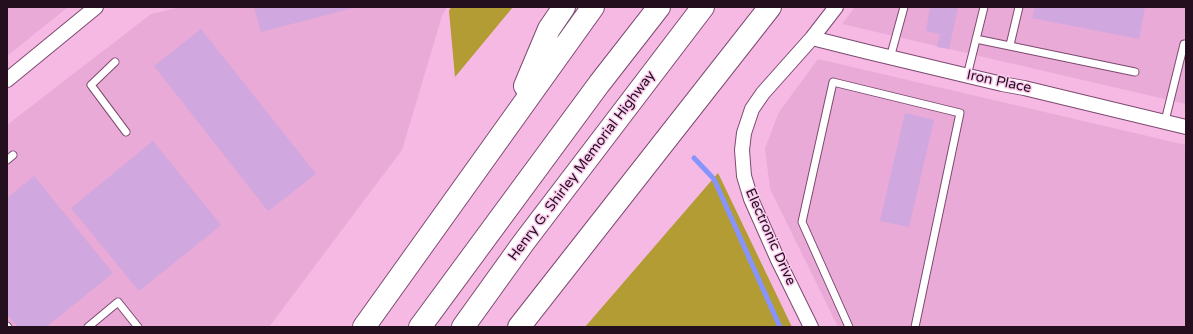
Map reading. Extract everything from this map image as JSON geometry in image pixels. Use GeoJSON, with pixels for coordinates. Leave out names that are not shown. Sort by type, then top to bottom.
{"type":"FeatureCollection","features":[{"type":"Feature","properties":{"kind":"highway"},"geometry":{"type":"LineString","coordinates":[[510,122],[549,29],[564,7]]}},
{"type":"Feature","properties":{"kind":"highway"},"geometry":{"type":"LineString","coordinates":[[364,327],[593,7]]}},
{"type":"Feature","properties":{"kind":"highway"},"geometry":{"type":"LineString","coordinates":[[420,327],[599,84],[659,7]]}},
{"type":"Feature","properties":{"kind":"highway","name":"Henry G. Shirley Memorial Highway"},"geometry":{"type":"LineString","coordinates":[[463,327],[529,236],[703,7]]}},
{"type":"Feature","properties":{"kind":"highway"},"geometry":{"type":"LineString","coordinates":[[519,327],[770,7]]}},
{"type":"Feature","properties":{"kind":"street"},"geometry":{"type":"LineString","coordinates":[[7,80],[96,7]]}},
{"type":"Feature","properties":{"kind":"street","name":"Electronic Drive"},"geometry":{"type":"LineString","coordinates":[[811,327],[778,260],[751,199],[744,176],[742,150],[744,133],[752,110],[763,93],[812,38],[836,7]]}},
{"type":"Feature","properties":{"kind":"street","name":"Iron Place"},"geometry":{"type":"LineString","coordinates":[[812,38],[890,58],[1186,126]]}},
{"type":"Feature","properties":{"kind":"lane"},"geometry":{"type":"LineString","coordinates":[[890,58],[904,7]]}},
{"type":"Feature","properties":{"kind":"lane"},"geometry":{"type":"LineString","coordinates":[[967,76],[984,7]]}},
{"type":"Feature","properties":{"kind":"lane"},"geometry":{"type":"LineString","coordinates":[[1010,45],[1019,7]]}},
{"type":"Feature","properties":{"kind":"lane"},"geometry":{"type":"LineString","coordinates":[[976,39],[1135,72]]}},
{"type":"Feature","properties":{"kind":"lane"},"geometry":{"type":"LineString","coordinates":[[1165,121],[1184,44],[1186,44]]}},
{"type":"Feature","properties":{"kind":"lane"},"geometry":{"type":"LineString","coordinates":[[115,62],[91,85],[126,132]]}},
{"type":"Feature","properties":{"kind":"lane"},"geometry":{"type":"LineString","coordinates":[[849,327],[802,222],[833,82],[960,113],[915,327]]}},
{"type":"Feature","properties":{"kind":"lane"},"geometry":{"type":"LineString","coordinates":[[7,160],[13,155]]}},
{"type":"Feature","properties":{"kind":"lane"},"geometry":{"type":"LineString","coordinates":[[88,327],[118,302],[138,327]]}},
{"type":"Feature","properties":{"kind":"shaded area"},"geometry":{"type":"Polygon","coordinates":[[[7,7],[68,7],[7,56],[7,7]]]}},
{"type":"Feature","properties":{"kind":"shaded area"},"geometry":{"type":"Polygon","coordinates":[[[181,7],[447,7],[442,16],[402,150],[269,327],[7,327],[7,125],[151,14],[181,7]]]}},
{"type":"Feature","properties":{"kind":"shaded area"},"geometry":{"type":"Polygon","coordinates":[[[451,7],[513,7],[455,77],[449,11],[451,7]]]}},
{"type":"Feature","properties":{"kind":"shaded area"},"geometry":{"type":"Polygon","coordinates":[[[855,7],[1186,7],[1186,104],[842,24],[855,7]]]}},
{"type":"Feature","properties":{"kind":"shaded area"},"geometry":{"type":"Polygon","coordinates":[[[818,59],[1186,145],[1186,327],[838,327],[770,189],[765,148],[779,112],[818,59]]]}},
{"type":"Feature","properties":{"kind":"shaded area"},"geometry":{"type":"Polygon","coordinates":[[[718,173],[792,327],[585,327],[718,173]]]}},
{"type":"Feature","properties":{"kind":"building"},"geometry":{"type":"Polygon","coordinates":[[[254,7],[353,7],[353,8],[261,32],[254,7]]]}},
{"type":"Feature","properties":{"kind":"building"},"geometry":{"type":"Polygon","coordinates":[[[930,7],[958,7],[949,49],[937,47],[940,34],[926,31],[930,7]]]}},
{"type":"Feature","properties":{"kind":"building"},"geometry":{"type":"Polygon","coordinates":[[[1035,7],[1145,7],[1139,39],[1032,18],[1035,7]]]}},
{"type":"Feature","properties":{"kind":"building"},"geometry":{"type":"Polygon","coordinates":[[[201,29],[316,174],[268,211],[154,66],[201,29]]]}},
{"type":"Feature","properties":{"kind":"building"},"geometry":{"type":"Polygon","coordinates":[[[905,113],[934,120],[909,227],[880,221],[905,113]]]}},
{"type":"Feature","properties":{"kind":"building"},"geometry":{"type":"Polygon","coordinates":[[[153,141],[221,225],[139,291],[71,208],[153,141]]]}},
{"type":"Feature","properties":{"kind":"building"},"geometry":{"type":"Polygon","coordinates":[[[34,176],[113,273],[46,327],[18,327],[7,314],[7,198],[34,176]]]}},
{"type":"Feature","properties":{"kind":"waterway"},"geometry":{"type":"LineString","coordinates":[[694,158],[714,179],[780,327]]}}]}
